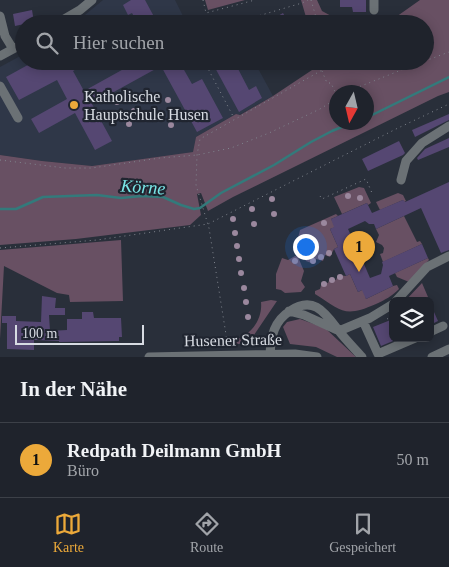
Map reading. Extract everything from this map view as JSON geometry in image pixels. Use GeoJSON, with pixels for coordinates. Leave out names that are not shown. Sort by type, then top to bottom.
{"type":"FeatureCollection","features":[{"type":"Feature","properties":{"kind":"street"},"geometry":{"type":"LineString","coordinates":[[71,15],[92,0]]}},
{"type":"Feature","properties":{"kind":"street"},"geometry":{"type":"LineString","coordinates":[[374,0],[374,10]]}},
{"type":"Feature","properties":{"kind":"street"},"geometry":{"type":"LineString","coordinates":[[0,16],[5,36],[13,49],[0,56]]}},
{"type":"Feature","properties":{"kind":"street"},"geometry":{"type":"LineString","coordinates":[[0,86],[18,118]]}},
{"type":"Feature","properties":{"kind":"street"},"geometry":{"type":"LineString","coordinates":[[401,180],[406,161],[422,143],[449,126]]}},
{"type":"Feature","properties":{"kind":"street"},"geometry":{"type":"LineString","coordinates":[[400,297],[427,267],[449,256]]}},
{"type":"Feature","properties":{"kind":"street"},"geometry":{"type":"LineString","coordinates":[[270,354],[272,334],[278,321],[289,311],[301,305],[314,305],[327,314],[362,357]]}},
{"type":"Feature","properties":{"kind":"street"},"geometry":{"type":"LineString","coordinates":[[339,331],[363,321],[389,306]]}},
{"type":"Feature","properties":{"kind":"street"},"geometry":{"type":"LineString","coordinates":[[363,321],[378,354],[406,342]]}},
{"type":"Feature","properties":{"kind":"street"},"geometry":{"type":"LineString","coordinates":[[434,330],[443,326]]}},
{"type":"Feature","properties":{"kind":"street"},"geometry":{"type":"LineString","coordinates":[[432,357],[449,349]]}},
{"type":"Feature","properties":{"kind":"street","name":"Husener Straße"},"geometry":{"type":"LineString","coordinates":[[149,357],[270,354],[295,354],[317,357]]}},
{"type":"Feature","properties":{"kind":"path"},"geometry":{"type":"LineString","coordinates":[[203,0],[206,13],[255,0]]}},
{"type":"Feature","properties":{"kind":"path"},"geometry":{"type":"LineString","coordinates":[[261,15],[308,0]]}},
{"type":"Feature","properties":{"kind":"path"},"geometry":{"type":"LineString","coordinates":[[311,0],[315,15]]}},
{"type":"Feature","properties":{"kind":"path"},"geometry":{"type":"LineString","coordinates":[[434,57],[449,52]]}},
{"type":"Feature","properties":{"kind":"path"},"geometry":{"type":"LineString","coordinates":[[209,70],[235,119]]}},
{"type":"Feature","properties":{"kind":"path"},"geometry":{"type":"LineString","coordinates":[[364,85],[401,70]]}},
{"type":"Feature","properties":{"kind":"path"},"geometry":{"type":"LineString","coordinates":[[228,355],[207,223],[198,193],[197,155],[200,139],[321,71],[327,83],[331,83],[332,85]]}},
{"type":"Feature","properties":{"kind":"path"},"geometry":{"type":"LineString","coordinates":[[0,160],[65,168],[92,168],[160,158],[197,155],[231,148],[259,137],[329,103]]}},
{"type":"Feature","properties":{"kind":"path"},"geometry":{"type":"LineString","coordinates":[[0,248],[97,240],[207,223],[449,104]]}},
{"type":"Feature","properties":{"kind":"path"},"geometry":{"type":"LineString","coordinates":[[320,196],[322,199],[366,179],[372,192]]}},
{"type":"Feature","properties":{"kind":"shaded area"},"geometry":{"type":"Polygon","coordinates":[[[103,0],[175,0],[182,15],[85,15],[103,0]]]}},
{"type":"Feature","properties":{"kind":"shaded area"},"geometry":{"type":"Polygon","coordinates":[[[205,0],[245,0],[208,10],[205,0]]]}},
{"type":"Feature","properties":{"kind":"shaded area"},"geometry":{"type":"Polygon","coordinates":[[[301,0],[317,0],[322,11],[329,15],[305,15],[301,0]]]}},
{"type":"Feature","properties":{"kind":"shaded area"},"geometry":{"type":"Polygon","coordinates":[[[420,0],[449,0],[449,92],[374,128],[374,85],[329,85],[329,130],[369,130],[208,211],[201,193],[197,194],[201,215],[190,225],[76,239],[0,245],[0,155],[92,166],[193,152],[196,137],[236,114],[240,115],[312,70],[434,70],[434,15],[399,15],[420,0]]]}},
{"type":"Feature","properties":{"kind":"shaded area"},"geometry":{"type":"Polygon","coordinates":[[[15,59],[15,70],[259,70],[273,96],[239,115],[236,114],[196,137],[193,152],[92,166],[42,161],[0,155],[0,67],[15,59]]]}},
{"type":"Feature","properties":{"kind":"shaded area"},"geometry":{"type":"Polygon","coordinates":[[[359,187],[364,188],[371,203],[342,214],[334,197],[359,187]]]}},
{"type":"Feature","properties":{"kind":"shaded area"},"geometry":{"type":"Polygon","coordinates":[[[398,193],[403,195],[406,201],[404,202],[403,200],[380,210],[376,202],[398,193]]]}},
{"type":"Feature","properties":{"kind":"shaded area"},"geometry":{"type":"Polygon","coordinates":[[[336,214],[338,216],[331,219],[336,227],[330,229],[338,247],[334,249],[330,257],[325,255],[323,261],[316,259],[314,264],[306,261],[297,242],[300,230],[336,214]]]}},
{"type":"Feature","properties":{"kind":"shaded area"},"geometry":{"type":"Polygon","coordinates":[[[404,216],[417,242],[420,241],[422,244],[383,262],[380,254],[383,253],[384,248],[376,242],[379,235],[376,229],[404,216]]]}},
{"type":"Feature","properties":{"kind":"shaded area"},"geometry":{"type":"Polygon","coordinates":[[[121,240],[123,301],[70,302],[69,295],[57,293],[4,266],[0,339],[0,250],[121,240]]]}},
{"type":"Feature","properties":{"kind":"shaded area"},"geometry":{"type":"Polygon","coordinates":[[[295,256],[298,257],[304,271],[301,281],[305,287],[301,292],[285,293],[276,289],[276,274],[282,258],[288,260],[295,256]]]}},
{"type":"Feature","properties":{"kind":"shaded area"},"geometry":{"type":"Polygon","coordinates":[[[428,258],[429,260],[409,282],[397,277],[395,273],[428,258]]]}},
{"type":"Feature","properties":{"kind":"shaded area"},"geometry":{"type":"Polygon","coordinates":[[[350,274],[358,292],[364,289],[366,299],[393,286],[397,285],[399,289],[388,298],[357,311],[344,311],[315,294],[315,291],[320,289],[322,282],[328,283],[330,278],[336,280],[338,275],[346,276],[350,274]]]}},
{"type":"Feature","properties":{"kind":"shaded area"},"geometry":{"type":"Polygon","coordinates":[[[422,283],[428,297],[409,297],[422,283]]]}},
{"type":"Feature","properties":{"kind":"shaded area"},"geometry":{"type":"Polygon","coordinates":[[[277,301],[254,335],[252,334],[245,343],[231,345],[230,341],[243,337],[253,328],[260,316],[261,302],[277,301]]]}},
{"type":"Feature","properties":{"kind":"shaded area"},"geometry":{"type":"Polygon","coordinates":[[[300,319],[325,328],[356,357],[337,357],[316,347],[290,344],[283,327],[287,322],[300,319]]]}},
{"type":"Feature","properties":{"kind":"building"},"geometry":{"type":"Polygon","coordinates":[[[131,0],[145,0],[153,15],[133,15],[132,13],[128,15],[123,5],[131,0]]]}},
{"type":"Feature","properties":{"kind":"building"},"geometry":{"type":"Polygon","coordinates":[[[340,0],[366,0],[366,12],[353,12],[352,7],[340,7],[340,0]]]}},
{"type":"Feature","properties":{"kind":"building"},"geometry":{"type":"Polygon","coordinates":[[[32,10],[33,15],[15,15],[15,26],[13,14],[32,10]]]}},
{"type":"Feature","properties":{"kind":"building","name":"Katholische Hauptschule Husen"},"geometry":{"type":"Polygon","coordinates":[[[19,70],[75,70],[73,71],[84,91],[122,70],[154,70],[92,104],[112,141],[95,150],[75,113],[39,133],[31,119],[67,99],[57,80],[19,100],[6,77],[19,70]]]}},
{"type":"Feature","properties":{"kind":"building","name":"Katholische Hauptschule Husen"},"geometry":{"type":"Polygon","coordinates":[[[163,70],[184,70],[192,84],[202,79],[223,118],[197,132],[163,70]]]}},
{"type":"Feature","properties":{"kind":"building"},"geometry":{"type":"Polygon","coordinates":[[[216,70],[239,70],[249,90],[256,86],[262,98],[239,112],[216,70]]]}},
{"type":"Feature","properties":{"kind":"building"},"geometry":{"type":"Polygon","coordinates":[[[449,114],[449,120],[415,137],[412,130],[449,114]]]}},
{"type":"Feature","properties":{"kind":"building"},"geometry":{"type":"Polygon","coordinates":[[[449,138],[449,147],[418,160],[417,158],[425,149],[449,138]]]}},
{"type":"Feature","properties":{"kind":"building"},"geometry":{"type":"Polygon","coordinates":[[[399,141],[405,153],[403,155],[368,171],[362,159],[399,141]]]}},
{"type":"Feature","properties":{"kind":"building"},"geometry":{"type":"Polygon","coordinates":[[[449,182],[449,250],[441,253],[421,208],[376,229],[374,224],[369,224],[365,221],[348,229],[358,250],[362,252],[361,257],[370,278],[381,274],[382,262],[422,244],[428,258],[389,276],[393,286],[366,299],[362,290],[358,292],[350,274],[346,276],[334,249],[338,247],[330,229],[334,227],[331,219],[367,203],[372,213],[403,200],[405,202],[449,182]]]}},
{"type":"Feature","properties":{"kind":"building"},"geometry":{"type":"Polygon","coordinates":[[[42,296],[56,298],[55,308],[65,308],[65,315],[49,315],[50,331],[67,330],[67,319],[82,319],[82,312],[93,312],[94,318],[121,318],[122,337],[119,337],[119,341],[59,342],[34,340],[34,350],[7,349],[7,323],[2,323],[2,316],[16,316],[16,321],[41,322],[42,296]]]}},
{"type":"Feature","properties":{"kind":"building"},"geometry":{"type":"Polygon","coordinates":[[[434,312],[438,321],[434,323],[434,312]]]}},
{"type":"Feature","properties":{"kind":"building"},"geometry":{"type":"Polygon","coordinates":[[[389,321],[389,342],[391,342],[381,346],[373,327],[389,321]]]}},
{"type":"Feature","properties":{"kind":"waterway","name":"Körne"},"geometry":{"type":"LineString","coordinates":[[374,114],[449,77]]}},
{"type":"Feature","properties":{"kind":"waterway","name":"Körne"},"geometry":{"type":"LineString","coordinates":[[0,209],[16,209],[43,197],[97,195],[121,198],[163,197],[194,209],[200,208],[221,193],[334,130]]}},
{"type":"Feature","properties":{"kind":"place","name":"Katholische Hauptschule Husen"},"geometry":{"type":"Point","coordinates":[74,105]}},
{"type":"Feature","properties":{"kind":"place","name":"Redpath Deilmann GmbH"},"geometry":{"type":"Point","coordinates":[359,272]}}]}
